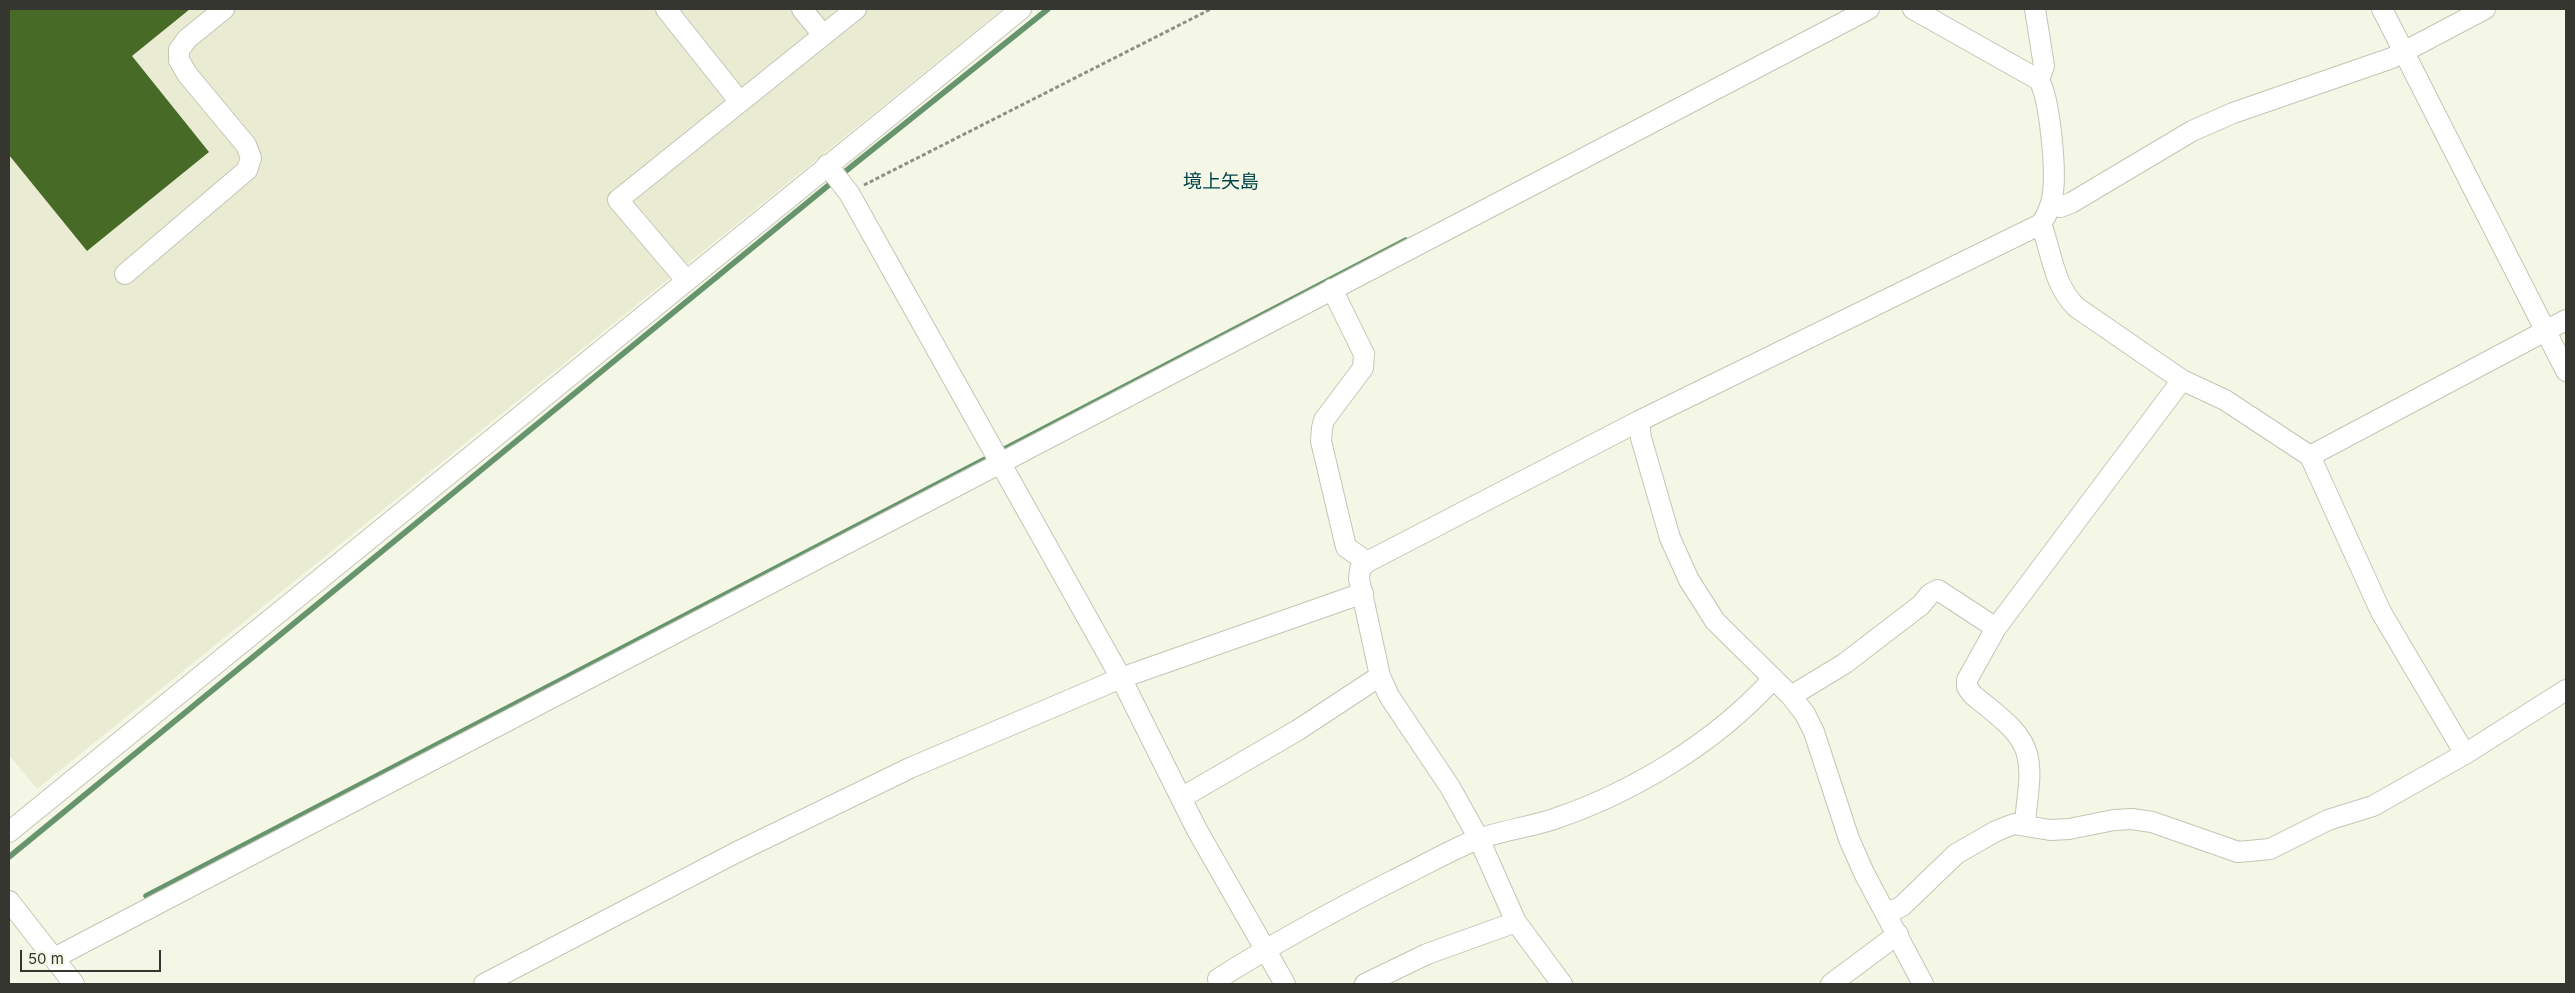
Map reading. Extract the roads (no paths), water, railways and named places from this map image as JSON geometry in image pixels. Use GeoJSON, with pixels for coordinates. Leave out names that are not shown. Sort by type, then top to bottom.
{"type":"FeatureCollection","features":[{"type":"Feature","properties":{"kind":"street"},"geometry":{"type":"LineString","coordinates":[[125,274],[247,170],[251,158],[246,145],[188,74],[179,60],[179,50],[188,39],[224,9]]}},
{"type":"Feature","properties":{"kind":"street"},"geometry":{"type":"LineString","coordinates":[[666,9],[740,102]]}},
{"type":"Feature","properties":{"kind":"street"},"geometry":{"type":"LineString","coordinates":[[802,9],[823,35]]}},
{"type":"Feature","properties":{"kind":"street"},"geometry":{"type":"LineString","coordinates":[[686,280],[618,200],[856,9]]}},
{"type":"Feature","properties":{"kind":"street"},"geometry":{"type":"LineString","coordinates":[[9,832],[826,165],[1021,9]]}},
{"type":"Feature","properties":{"kind":"street"},"geometry":{"type":"LineString","coordinates":[[54,958],[1869,9]]}},
{"type":"Feature","properties":{"kind":"street"},"geometry":{"type":"LineString","coordinates":[[1913,9],[2039,80]]}},
{"type":"Feature","properties":{"kind":"street"},"geometry":{"type":"LineString","coordinates":[[1562,984],[1516,922],[1479,839],[1450,787],[1406,724],[1380,676],[1359,579],[1360,569],[1367,562],[1639,421],[2041,224],[2050,205],[2054,175],[2047,104],[2039,80],[2044,66],[2035,9]]}},
{"type":"Feature","properties":{"kind":"street"},"geometry":{"type":"LineString","coordinates":[[2382,9],[2566,371]]}},
{"type":"Feature","properties":{"kind":"street"},"geometry":{"type":"LineString","coordinates":[[2050,205],[2060,207],[2071,203],[2160,149],[2233,113],[2405,52],[2485,9]]}},
{"type":"Feature","properties":{"kind":"street"},"geometry":{"type":"LineString","coordinates":[[826,165],[849,193],[1121,678],[1181,798],[1285,984]]}},
{"type":"Feature","properties":{"kind":"street"},"geometry":{"type":"LineString","coordinates":[[2041,224],[2055,274],[2065,296],[2083,312],[2182,380],[2225,400],[2310,456],[2381,612],[2466,754]]}},
{"type":"Feature","properties":{"kind":"street"},"geometry":{"type":"LineString","coordinates":[[1332,289],[1364,354],[1363,368],[1324,420],[1321,441],[1346,547],[1367,562]]}},
{"type":"Feature","properties":{"kind":"street"},"geometry":{"type":"LineString","coordinates":[[2310,456],[2566,320]]}},
{"type":"Feature","properties":{"kind":"street"},"geometry":{"type":"LineString","coordinates":[[2025,824],[2028,791],[2027,753],[2014,732],[1967,687],[1967,680],[1974,664],[1996,628],[2182,380]]}},
{"type":"Feature","properties":{"kind":"street"},"geometry":{"type":"LineString","coordinates":[[1639,421],[1641,438],[1670,538],[1689,580],[1715,621],[1772,680],[1791,696],[1805,714],[1814,732],[1849,839],[1923,984]]}},
{"type":"Feature","properties":{"kind":"street"},"geometry":{"type":"LineString","coordinates":[[1791,696],[1844,664],[1921,605],[1930,594],[1938,590],[1996,628]]}},
{"type":"Feature","properties":{"kind":"street"},"geometry":{"type":"LineString","coordinates":[[484,984],[735,852],[910,768],[1121,678],[1363,593]]}},
{"type":"Feature","properties":{"kind":"street"},"geometry":{"type":"LineString","coordinates":[[1181,798],[1298,730],[1380,676]]}},
{"type":"Feature","properties":{"kind":"street"},"geometry":{"type":"LineString","coordinates":[[1218,979],[1264,949],[1364,895],[1479,839],[1555,818],[1609,796],[1666,766],[1756,698],[1772,680]]}},
{"type":"Feature","properties":{"kind":"street"},"geometry":{"type":"LineString","coordinates":[[1886,914],[1902,906],[1956,854],[2005,827],[2025,824],[2050,830],[2069,829],[2114,820],[2138,820],[2152,822],[2238,852],[2259,851],[2286,842],[2328,820],[2373,806],[2466,754],[2566,690]]}},
{"type":"Feature","properties":{"kind":"street"},"geometry":{"type":"LineString","coordinates":[[9,901],[74,984]]}},
{"type":"Feature","properties":{"kind":"street"},"geometry":{"type":"LineString","coordinates":[[1365,984],[1427,954],[1516,922]]}},
{"type":"Feature","properties":{"kind":"street"},"geometry":{"type":"LineString","coordinates":[[1831,984],[1898,934]]}},
{"type":"Feature","properties":{"kind":"waterway"},"geometry":{"type":"LineString","coordinates":[[9,857],[852,166],[1048,9]]}},
{"type":"Feature","properties":{"kind":"waterway"},"geometry":{"type":"LineString","coordinates":[[146,896],[1406,240]]}},
{"type":"Feature","properties":{"kind":"district","name":"境上矢島"},"geometry":{"type":"Point","coordinates":[1221,182]}}]}
